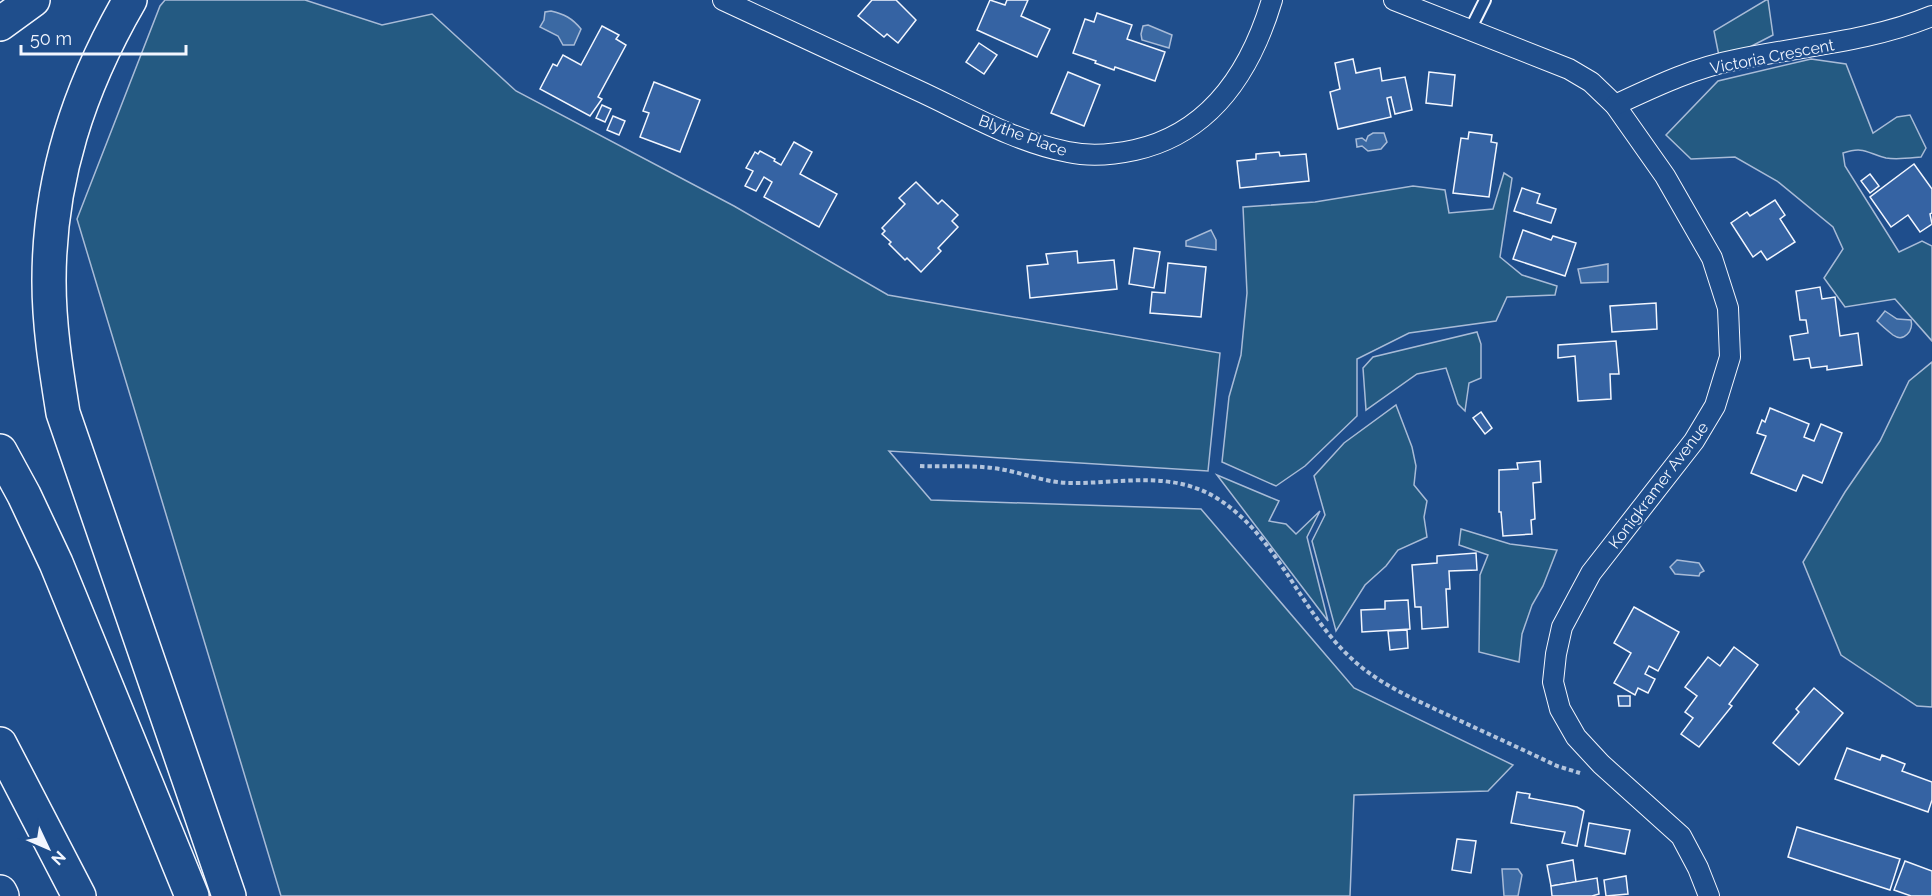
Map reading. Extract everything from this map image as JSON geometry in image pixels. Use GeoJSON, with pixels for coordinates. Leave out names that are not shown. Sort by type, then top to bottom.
{"type":"FeatureCollection","features":[{"type":"Feature","properties":{"kind":"highway"},"geometry":{"type":"LineString","coordinates":[[0,24],[33,0]]}},
{"type":"Feature","properties":{"kind":"highway"},"geometry":{"type":"LineString","coordinates":[[130,0],[110,35],[76,110],[61,169],[51,227],[49,282],[52,340],[63,413],[229,896]]}},
{"type":"Feature","properties":{"kind":"highway"},"geometry":{"type":"LineString","coordinates":[[0,451],[56,563],[192,896]]}},
{"type":"Feature","properties":{"kind":"highway"},"geometry":{"type":"LineString","coordinates":[[0,744],[80,896]]}},
{"type":"Feature","properties":{"kind":"street","name":"Blythe Place"},"geometry":{"type":"LineString","coordinates":[[723,0],[998,128],[1068,152],[1107,156],[1155,145],[1185,130],[1210,110],[1234,82],[1254,50],[1272,0]]}},
{"type":"Feature","properties":{"kind":"street","name":"Konigkramer Avenue"},"geometry":{"type":"LineString","coordinates":[[1394,0],[1569,69],[1591,82],[1615,105],[1665,176],[1712,258],[1728,308],[1730,357],[1715,406],[1694,441],[1591,573],[1562,627],[1553,682],[1560,709],[1576,737],[1601,764],[1681,836],[1698,868],[1709,896]]}},
{"type":"Feature","properties":{"kind":"street","name":"Victoria Crescent"},"geometry":{"type":"LineString","coordinates":[[1615,105],[1671,80],[1733,60],[1878,35],[1930,20]]}},
{"type":"Feature","properties":{"kind":"lane"},"geometry":{"type":"LineString","coordinates":[[1470,30],[1485,0]]}},
{"type":"Feature","properties":{"kind":"path"},"geometry":{"type":"LineString","coordinates":[[920,466],[991,468],[1022,473],[1044,481],[1069,483],[1151,479],[1174,482],[1214,497],[1237,513],[1261,537],[1320,622],[1351,659],[1372,675],[1405,695],[1557,766],[1589,776]]}},
{"type":"Feature","properties":{"kind":"shaded area"},"geometry":{"type":"Polygon","coordinates":[[[165,0],[305,0],[382,25],[432,14],[516,91],[734,206],[888,295],[1220,353],[1208,471],[889,451],[931,500],[1201,509],[1354,688],[1513,765],[1488,791],[1354,795],[1350,896],[281,896],[77,219],[160,6],[165,0]]]}},
{"type":"Feature","properties":{"kind":"shaded area"},"geometry":{"type":"Polygon","coordinates":[[[1768,0],[1773,35],[1744,50],[1719,56],[1714,31],[1768,0]]]}},
{"type":"Feature","properties":{"kind":"shaded area"},"geometry":{"type":"Polygon","coordinates":[[[551,11],[568,17],[581,29],[574,45],[563,45],[558,36],[540,27],[545,12],[551,11]]]}},
{"type":"Feature","properties":{"kind":"shaded area"},"geometry":{"type":"Polygon","coordinates":[[[1148,25],[1172,35],[1169,48],[1142,40],[1143,26],[1148,25]]]}},
{"type":"Feature","properties":{"kind":"shaded area"},"geometry":{"type":"Polygon","coordinates":[[[1811,59],[1846,64],[1873,133],[1897,117],[1910,115],[1926,148],[1921,157],[1904,159],[1886,158],[1861,150],[1843,153],[1845,166],[1899,252],[1922,241],[1932,246],[1932,341],[1895,299],[1845,307],[1824,278],[1843,249],[1833,227],[1777,181],[1735,157],[1691,159],[1666,135],[1718,81],[1811,59]]]}},
{"type":"Feature","properties":{"kind":"shaded area"},"geometry":{"type":"Polygon","coordinates":[[[1373,133],[1384,133],[1387,142],[1381,149],[1368,151],[1362,146],[1357,147],[1356,139],[1362,138],[1366,141],[1373,133]]]}},
{"type":"Feature","properties":{"kind":"shaded area"},"geometry":{"type":"Polygon","coordinates":[[[1504,173],[1512,178],[1500,257],[1522,275],[1557,286],[1555,295],[1507,297],[1496,321],[1409,333],[1357,359],[1357,416],[1305,466],[1276,486],[1222,462],[1229,397],[1241,355],[1247,293],[1243,207],[1315,202],[1413,186],[1445,190],[1449,213],[1493,209],[1504,173]]]}},
{"type":"Feature","properties":{"kind":"shaded area"},"geometry":{"type":"Polygon","coordinates":[[[1211,230],[1216,240],[1216,250],[1186,246],[1186,241],[1211,230]]]}},
{"type":"Feature","properties":{"kind":"shaded area"},"geometry":{"type":"Polygon","coordinates":[[[1608,264],[1608,282],[1581,283],[1578,269],[1608,264]]]}},
{"type":"Feature","properties":{"kind":"shaded area"},"geometry":{"type":"Polygon","coordinates":[[[1885,311],[1897,319],[1911,320],[1910,331],[1901,337],[1893,335],[1877,321],[1885,311]]]}},
{"type":"Feature","properties":{"kind":"shaded area"},"geometry":{"type":"Polygon","coordinates":[[[1477,332],[1481,344],[1481,378],[1469,383],[1465,411],[1458,404],[1446,368],[1417,374],[1366,410],[1363,368],[1373,357],[1477,332]]]}},
{"type":"Feature","properties":{"kind":"shaded area"},"geometry":{"type":"Polygon","coordinates":[[[1932,362],[1932,707],[1917,706],[1841,655],[1803,562],[1845,492],[1880,441],[1909,381],[1932,362]]]}},
{"type":"Feature","properties":{"kind":"shaded area"},"geometry":{"type":"Polygon","coordinates":[[[1396,405],[1412,447],[1416,466],[1414,485],[1427,501],[1424,517],[1427,537],[1398,550],[1386,566],[1365,585],[1336,631],[1312,541],[1325,515],[1314,476],[1344,443],[1396,405]]]}},
{"type":"Feature","properties":{"kind":"shaded area"},"geometry":{"type":"Polygon","coordinates":[[[1217,475],[1279,501],[1269,521],[1286,524],[1296,534],[1320,511],[1307,537],[1328,621],[1217,475]]]}},
{"type":"Feature","properties":{"kind":"shaded area"},"geometry":{"type":"Polygon","coordinates":[[[1461,529],[1510,544],[1557,550],[1543,586],[1532,605],[1522,634],[1519,662],[1479,652],[1480,575],[1488,555],[1459,545],[1461,529]]]}},
{"type":"Feature","properties":{"kind":"shaded area"},"geometry":{"type":"Polygon","coordinates":[[[1677,560],[1699,563],[1704,571],[1699,576],[1675,574],[1670,567],[1677,560]]]}},
{"type":"Feature","properties":{"kind":"shaded area"},"geometry":{"type":"Polygon","coordinates":[[[1502,869],[1518,869],[1522,875],[1518,896],[1504,896],[1502,869]]]}},
{"type":"Feature","properties":{"kind":"building"},"geometry":{"type":"Polygon","coordinates":[[[872,0],[896,0],[916,20],[898,43],[887,34],[884,37],[858,16],[872,0]]]}},
{"type":"Feature","properties":{"kind":"building"},"geometry":{"type":"Polygon","coordinates":[[[990,0],[1005,5],[1007,0],[1028,0],[1021,16],[1050,29],[1037,57],[977,30],[990,0]]]}},
{"type":"Feature","properties":{"kind":"building"},"geometry":{"type":"Polygon","coordinates":[[[1097,13],[1132,25],[1127,39],[1165,52],[1155,81],[1115,67],[1114,70],[1073,53],[1085,19],[1094,22],[1097,13]]]}},
{"type":"Feature","properties":{"kind":"building"},"geometry":{"type":"Polygon","coordinates":[[[602,26],[619,35],[616,39],[626,45],[598,97],[602,99],[590,116],[540,89],[553,64],[557,66],[563,55],[581,65],[602,26]]]}},
{"type":"Feature","properties":{"kind":"building"},"geometry":{"type":"Polygon","coordinates":[[[979,43],[997,55],[984,74],[966,62],[979,43]]]}},
{"type":"Feature","properties":{"kind":"building"},"geometry":{"type":"Polygon","coordinates":[[[1353,59],[1356,73],[1380,68],[1382,81],[1405,77],[1412,110],[1395,114],[1391,97],[1387,98],[1391,117],[1338,129],[1330,92],[1340,89],[1335,63],[1353,59]]]}},
{"type":"Feature","properties":{"kind":"building"},"geometry":{"type":"Polygon","coordinates":[[[1068,72],[1100,85],[1084,126],[1051,113],[1068,72]]]}},
{"type":"Feature","properties":{"kind":"building"},"geometry":{"type":"Polygon","coordinates":[[[1429,72],[1455,75],[1452,106],[1426,103],[1429,72]]]}},
{"type":"Feature","properties":{"kind":"building"},"geometry":{"type":"Polygon","coordinates":[[[654,82],[700,100],[680,152],[640,137],[649,113],[643,111],[654,82]]]}},
{"type":"Feature","properties":{"kind":"building"},"geometry":{"type":"Polygon","coordinates":[[[602,105],[611,109],[605,122],[596,118],[602,105]]]}},
{"type":"Feature","properties":{"kind":"building"},"geometry":{"type":"Polygon","coordinates":[[[613,116],[625,121],[619,135],[607,130],[613,116]]]}},
{"type":"Feature","properties":{"kind":"building"},"geometry":{"type":"Polygon","coordinates":[[[1469,132],[1492,135],[1491,142],[1497,143],[1489,197],[1453,193],[1461,138],[1468,139],[1469,132]]]}},
{"type":"Feature","properties":{"kind":"building"},"geometry":{"type":"Polygon","coordinates":[[[794,142],[812,152],[800,174],[837,194],[819,227],[764,197],[772,182],[764,177],[756,191],[745,186],[753,171],[746,168],[755,152],[758,154],[760,151],[781,165],[794,142]]]}},
{"type":"Feature","properties":{"kind":"building"},"geometry":{"type":"Polygon","coordinates":[[[1279,152],[1280,156],[1306,154],[1309,181],[1240,188],[1237,161],[1256,159],[1256,154],[1279,152]]]}},
{"type":"Feature","properties":{"kind":"building"},"geometry":{"type":"Polygon","coordinates":[[[1914,164],[1932,189],[1932,213],[1930,214],[1932,224],[1920,232],[1908,215],[1891,227],[1870,197],[1914,164]]]}},
{"type":"Feature","properties":{"kind":"building"},"geometry":{"type":"Polygon","coordinates":[[[1870,174],[1879,186],[1870,193],[1861,181],[1870,174]]]}},
{"type":"Feature","properties":{"kind":"building"},"geometry":{"type":"Polygon","coordinates":[[[916,182],[938,204],[942,200],[958,215],[952,221],[958,227],[938,248],[941,251],[921,272],[907,258],[905,260],[882,234],[885,231],[882,228],[905,204],[899,198],[916,182]]]}},
{"type":"Feature","properties":{"kind":"building"},"geometry":{"type":"Polygon","coordinates":[[[1522,188],[1540,194],[1537,203],[1556,209],[1551,223],[1514,211],[1522,188]]]}},
{"type":"Feature","properties":{"kind":"building"},"geometry":{"type":"Polygon","coordinates":[[[1775,200],[1785,215],[1780,219],[1795,242],[1767,260],[1761,251],[1753,257],[1731,223],[1747,212],[1750,216],[1775,200]]]}},
{"type":"Feature","properties":{"kind":"building"},"geometry":{"type":"Polygon","coordinates":[[[1523,230],[1551,240],[1553,236],[1576,243],[1565,276],[1513,259],[1523,230]]]}},
{"type":"Feature","properties":{"kind":"building"},"geometry":{"type":"Polygon","coordinates":[[[1134,248],[1160,252],[1154,288],[1129,284],[1134,248]]]}},
{"type":"Feature","properties":{"kind":"building"},"geometry":{"type":"Polygon","coordinates":[[[1077,251],[1078,263],[1114,260],[1117,289],[1030,298],[1027,266],[1048,264],[1046,254],[1077,251]]]}},
{"type":"Feature","properties":{"kind":"building"},"geometry":{"type":"Polygon","coordinates":[[[1168,263],[1206,267],[1201,317],[1150,313],[1152,292],[1165,293],[1168,263]]]}},
{"type":"Feature","properties":{"kind":"building"},"geometry":{"type":"Polygon","coordinates":[[[1820,287],[1822,299],[1835,297],[1840,336],[1858,333],[1862,365],[1827,370],[1827,366],[1811,368],[1809,358],[1794,360],[1790,336],[1808,333],[1806,320],[1800,320],[1796,291],[1820,287]]]}},
{"type":"Feature","properties":{"kind":"building"},"geometry":{"type":"Polygon","coordinates":[[[1656,303],[1657,329],[1612,332],[1610,306],[1656,303]]]}},
{"type":"Feature","properties":{"kind":"building"},"geometry":{"type":"Polygon","coordinates":[[[1616,341],[1619,374],[1610,374],[1611,399],[1578,401],[1575,356],[1558,358],[1558,345],[1616,341]]]}},
{"type":"Feature","properties":{"kind":"building"},"geometry":{"type":"Polygon","coordinates":[[[1770,408],[1809,424],[1804,437],[1814,441],[1821,424],[1842,433],[1822,483],[1803,475],[1796,491],[1751,473],[1766,436],[1757,433],[1762,420],[1765,422],[1770,408]]]}},
{"type":"Feature","properties":{"kind":"building"},"geometry":{"type":"Polygon","coordinates":[[[1481,412],[1492,428],[1485,434],[1473,418],[1481,412]]]}},
{"type":"Feature","properties":{"kind":"building"},"geometry":{"type":"Polygon","coordinates":[[[1540,461],[1541,482],[1533,483],[1535,519],[1531,520],[1532,534],[1503,536],[1501,512],[1499,512],[1499,470],[1518,469],[1517,463],[1540,461]]]}},
{"type":"Feature","properties":{"kind":"building"},"geometry":{"type":"Polygon","coordinates":[[[1476,553],[1477,570],[1449,571],[1450,589],[1446,589],[1448,627],[1422,629],[1421,607],[1415,607],[1412,565],[1437,563],[1437,556],[1476,553]]]}},
{"type":"Feature","properties":{"kind":"building"},"geometry":{"type":"Polygon","coordinates":[[[1408,600],[1410,629],[1362,632],[1361,610],[1385,609],[1385,601],[1408,600]]]}},
{"type":"Feature","properties":{"kind":"building"},"geometry":{"type":"Polygon","coordinates":[[[1634,607],[1679,632],[1658,671],[1649,666],[1645,674],[1655,679],[1648,693],[1638,688],[1635,695],[1614,683],[1631,653],[1614,643],[1634,607]]]}},
{"type":"Feature","properties":{"kind":"building"},"geometry":{"type":"Polygon","coordinates":[[[1407,630],[1408,648],[1390,650],[1388,631],[1407,630]]]}},
{"type":"Feature","properties":{"kind":"building"},"geometry":{"type":"Polygon","coordinates":[[[1734,647],[1758,665],[1729,704],[1732,706],[1699,747],[1681,734],[1693,718],[1685,712],[1697,696],[1685,687],[1708,657],[1720,666],[1734,647]]]}},
{"type":"Feature","properties":{"kind":"building"},"geometry":{"type":"Polygon","coordinates":[[[1814,688],[1843,713],[1799,765],[1773,743],[1799,712],[1796,709],[1814,688]]]}},
{"type":"Feature","properties":{"kind":"building"},"geometry":{"type":"Polygon","coordinates":[[[1618,696],[1630,696],[1630,706],[1619,706],[1618,696]]]}},
{"type":"Feature","properties":{"kind":"building"},"geometry":{"type":"Polygon","coordinates":[[[1847,748],[1880,760],[1882,755],[1905,764],[1902,771],[1932,782],[1932,800],[1928,812],[1835,779],[1847,748]]]}},
{"type":"Feature","properties":{"kind":"building"},"geometry":{"type":"Polygon","coordinates":[[[1517,792],[1530,794],[1529,798],[1577,807],[1584,811],[1577,846],[1562,843],[1565,832],[1511,823],[1517,792]]]}},
{"type":"Feature","properties":{"kind":"building"},"geometry":{"type":"Polygon","coordinates":[[[1589,823],[1630,830],[1625,854],[1585,846],[1589,823]]]}},
{"type":"Feature","properties":{"kind":"building"},"geometry":{"type":"Polygon","coordinates":[[[1797,827],[1900,859],[1890,890],[1788,857],[1797,827]]]}},
{"type":"Feature","properties":{"kind":"building"},"geometry":{"type":"Polygon","coordinates":[[[1457,839],[1476,841],[1471,873],[1452,870],[1457,839]]]}},
{"type":"Feature","properties":{"kind":"building"},"geometry":{"type":"Polygon","coordinates":[[[1573,860],[1576,882],[1551,886],[1547,865],[1573,860]]]}},
{"type":"Feature","properties":{"kind":"building"},"geometry":{"type":"Polygon","coordinates":[[[1905,861],[1932,871],[1932,896],[1911,896],[1894,890],[1905,861]]]}},
{"type":"Feature","properties":{"kind":"building"},"geometry":{"type":"Polygon","coordinates":[[[1626,876],[1628,894],[1606,896],[1604,880],[1626,876]]]}},
{"type":"Feature","properties":{"kind":"building"},"geometry":{"type":"Polygon","coordinates":[[[1597,878],[1599,894],[1552,896],[1551,886],[1597,878]]]}}]}
